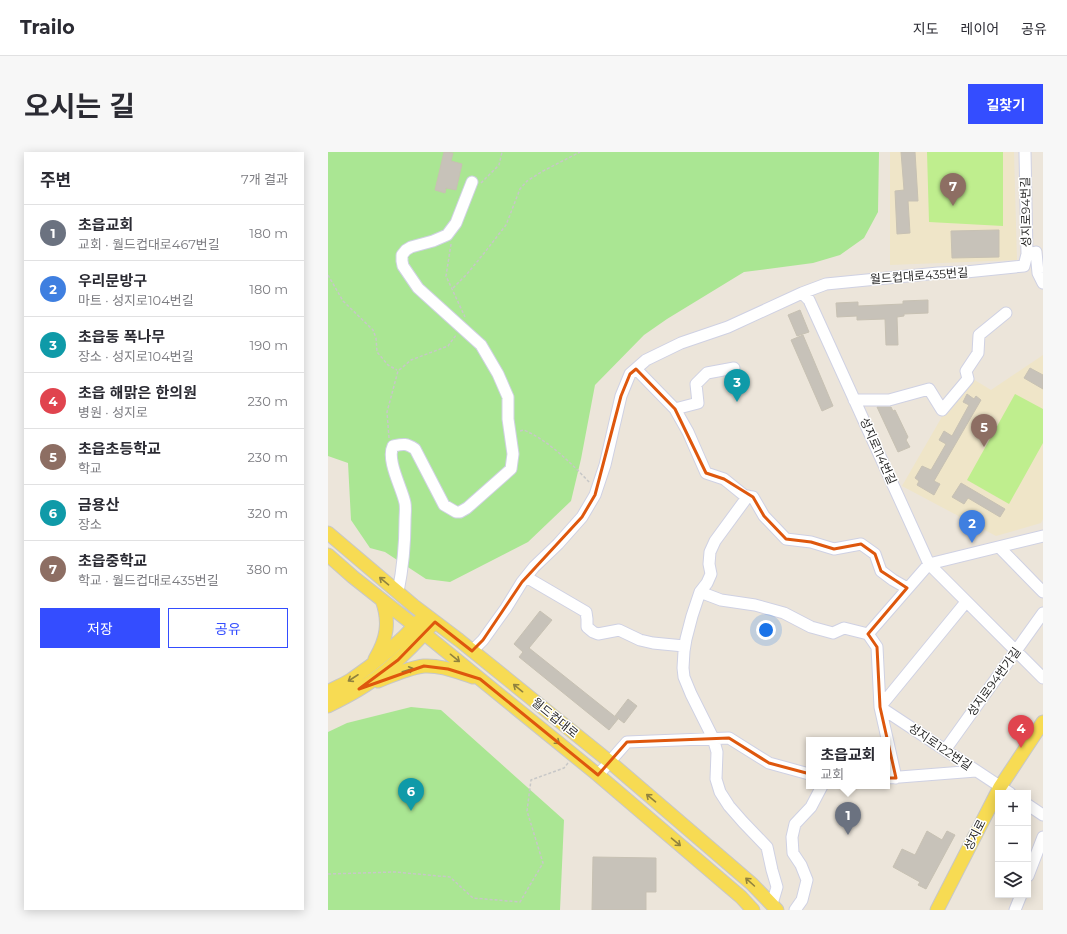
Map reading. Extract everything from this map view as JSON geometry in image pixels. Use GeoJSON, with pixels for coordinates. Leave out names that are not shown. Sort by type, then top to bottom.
{"type":"FeatureCollection","features":[{"type":"Feature","properties":{"kind":"main road","name":"월드컵대로"},"geometry":{"type":"LineString","coordinates":[[328,533],[430,618],[610,762],[752,884],[774,907]]}},
{"type":"Feature","properties":{"kind":"main road","name":"월드컵대로"},"geometry":{"type":"LineString","coordinates":[[328,555],[598,775],[741,897],[753,910]]}},
{"type":"Feature","properties":{"kind":"main road"},"geometry":{"type":"LineString","coordinates":[[372,665],[380,651],[387,630],[382,600]]}},
{"type":"Feature","properties":{"kind":"main road"},"geometry":{"type":"LineString","coordinates":[[328,706],[359,689],[398,660],[419,630],[430,618]]}},
{"type":"Feature","properties":{"kind":"main road"},"geometry":{"type":"LineString","coordinates":[[328,692],[372,665],[405,636],[419,630]]}},
{"type":"Feature","properties":{"kind":"main road"},"geometry":{"type":"LineString","coordinates":[[359,689],[398,673],[424,666],[448,669],[480,679]]}},
{"type":"Feature","properties":{"kind":"main road","name":"성지로"},"geometry":{"type":"LineString","coordinates":[[1005,790],[1043,722]]}},
{"type":"Feature","properties":{"kind":"main road","name":"성지로"},"geometry":{"type":"LineString","coordinates":[[937,910],[995,808]]}},
{"type":"Feature","properties":{"kind":"street","name":"성지로94번길"},"geometry":{"type":"LineString","coordinates":[[1025,152],[1038,273],[1043,283]]}},
{"type":"Feature","properties":{"kind":"street"},"geometry":{"type":"LineString","coordinates":[[398,592],[402,575],[405,548],[405,503],[394,470],[391,451],[393,446],[403,444],[415,449],[444,505],[456,512],[460,512],[467,508],[511,469],[513,454],[508,419],[508,397],[498,374],[481,345],[418,288],[403,266],[402,261],[402,255],[411,247],[433,241],[447,235],[456,224],[472,182]]}},
{"type":"Feature","properties":{"kind":"street","name":"월드컵대로435번길"},"geometry":{"type":"LineString","coordinates":[[802,293],[826,284],[1024,266],[1035,251]]}},
{"type":"Feature","properties":{"kind":"street"},"geometry":{"type":"LineString","coordinates":[[472,651],[483,640],[534,566],[558,544],[582,517],[595,495],[605,465],[621,396],[630,374],[646,360],[681,343],[728,327],[802,293]]}},
{"type":"Feature","properties":{"kind":"street","name":"성지로114번길"},"geometry":{"type":"LineString","coordinates":[[802,293],[809,300],[929,564],[1043,678]]}},
{"type":"Feature","properties":{"kind":"street"},"geometry":{"type":"LineString","coordinates":[[854,400],[889,400],[929,389],[942,410],[968,379],[966,371],[978,353],[979,335],[1006,313]]}},
{"type":"Feature","properties":{"kind":"street"},"geometry":{"type":"LineString","coordinates":[[674,409],[698,403],[696,384],[707,373],[734,368]]}},
{"type":"Feature","properties":{"kind":"street"},"geometry":{"type":"LineString","coordinates":[[636,369],[674,409],[688,432],[706,473],[724,479],[745,496],[753,498],[764,516],[786,539],[810,542],[834,549],[862,544],[874,554],[882,571],[893,580],[907,588]]}},
{"type":"Feature","properties":{"kind":"street"},"geometry":{"type":"LineString","coordinates":[[748,496],[715,541],[710,552],[710,574],[707,583],[700,592],[692,616],[684,646],[683,668],[684,677],[691,694],[713,738],[717,752],[716,779],[720,792],[729,806],[768,847],[777,887],[774,907]]}},
{"type":"Feature","properties":{"kind":"street"},"geometry":{"type":"LineString","coordinates":[[868,634],[929,564],[1043,536]]}},
{"type":"Feature","properties":{"kind":"street"},"geometry":{"type":"LineString","coordinates":[[999,547],[1043,592]]}},
{"type":"Feature","properties":{"kind":"street"},"geometry":{"type":"LineString","coordinates":[[526,577],[586,612],[587,627],[593,632],[598,634],[619,630],[640,640],[653,643],[684,646]]}},
{"type":"Feature","properties":{"kind":"street"},"geometry":{"type":"LineString","coordinates":[[700,592],[721,600],[755,605],[784,613],[811,627],[833,633],[844,628],[868,634],[877,647],[880,707],[885,737]]}},
{"type":"Feature","properties":{"kind":"street"},"geometry":{"type":"LineString","coordinates":[[880,707],[966,602]]}},
{"type":"Feature","properties":{"kind":"street","name":"성지로94번가길"},"geometry":{"type":"LineString","coordinates":[[945,750],[1043,613]]}},
{"type":"Feature","properties":{"kind":"street","name":"성지로122번길"},"geometry":{"type":"LineString","coordinates":[[880,707],[1005,790]]}},
{"type":"Feature","properties":{"kind":"street"},"geometry":{"type":"LineString","coordinates":[[598,775],[627,742],[713,738],[729,738],[769,763],[806,773]]}},
{"type":"Feature","properties":{"kind":"street"},"geometry":{"type":"LineString","coordinates":[[890,766],[892,778],[976,771]]}},
{"type":"Feature","properties":{"kind":"street"},"geometry":{"type":"LineString","coordinates":[[795,910],[802,900],[807,880],[801,865],[793,853],[792,837],[795,824],[811,807],[820,789]]}},
{"type":"Feature","properties":{"kind":"street"},"geometry":{"type":"LineString","coordinates":[[1031,807],[1043,816]]}},
{"type":"Feature","properties":{"kind":"street"},"geometry":{"type":"LineString","coordinates":[[1031,868],[1043,837]]}},
{"type":"Feature","properties":{"kind":"street"},"geometry":{"type":"LineString","coordinates":[[1015,910],[1020,898]]}},
{"type":"Feature","properties":{"kind":"path"},"geometry":{"type":"LineString","coordinates":[[452,288],[471,269],[506,225],[523,185],[542,171],[580,152]]}},
{"type":"Feature","properties":{"kind":"path"},"geometry":{"type":"LineString","coordinates":[[328,275],[343,301],[373,330],[376,338],[377,352],[388,365],[398,371]]}},
{"type":"Feature","properties":{"kind":"path"},"geometry":{"type":"LineString","coordinates":[[510,435],[524,430],[537,435],[555,449],[590,482],[595,495]]}},
{"type":"Feature","properties":{"kind":"path"},"geometry":{"type":"LineString","coordinates":[[328,874],[395,872],[450,877],[473,898],[520,902],[543,863],[527,811],[531,780],[564,768],[575,756]]}},
{"type":"Feature","properties":{"kind":"highlighted area"},"geometry":{"type":"Polygon","coordinates":[[[636,369],[675,409],[706,473],[724,479],[753,497],[764,516],[786,539],[811,542],[834,549],[861,544],[875,554],[881,571],[907,588],[868,634],[877,647],[880,707],[896,778],[825,778],[769,763],[729,738],[627,742],[598,775],[480,679],[448,669],[424,666],[359,689],[398,660],[435,622],[472,651],[483,640],[522,582],[582,517],[595,495],[621,396],[630,374],[636,369]]]}},
{"type":"Feature","properties":{"kind":"shaded area"},"geometry":{"type":"Polygon","coordinates":[[[890,152],[1014,152],[1017,260],[890,265],[890,152]]]}},
{"type":"Feature","properties":{"kind":"shaded area"},"geometry":{"type":"Polygon","coordinates":[[[1043,355],[1043,519],[1041,523],[996,536],[902,486],[947,408],[973,379],[991,390],[1043,355]]]}},
{"type":"Feature","properties":{"kind":"green space"},"geometry":{"type":"Polygon","coordinates":[[[328,152],[879,152],[878,212],[864,238],[840,255],[813,263],[744,272],[667,319],[644,335],[595,385],[581,459],[571,501],[528,542],[450,582],[426,579],[385,552],[370,548],[351,520],[348,463],[328,456],[328,152]]]}},
{"type":"Feature","properties":{"kind":"green space"},"geometry":{"type":"Polygon","coordinates":[[[927,152],[1003,152],[1003,226],[929,222],[927,152]]]}},
{"type":"Feature","properties":{"kind":"green space"},"geometry":{"type":"Polygon","coordinates":[[[1015,394],[1043,409],[1043,443],[1009,504],[967,480],[1015,394]]]}},
{"type":"Feature","properties":{"kind":"green space"},"geometry":{"type":"Polygon","coordinates":[[[411,707],[441,710],[564,820],[560,910],[328,910],[328,732],[347,723],[411,707]]]}},
{"type":"Feature","properties":{"kind":"building"},"geometry":{"type":"Polygon","coordinates":[[[444,152],[453,153],[451,161],[462,164],[456,190],[446,188],[445,193],[435,190],[444,152]]]}},
{"type":"Feature","properties":{"kind":"building"},"geometry":{"type":"Polygon","coordinates":[[[901,152],[915,152],[918,201],[908,201],[910,233],[897,234],[895,191],[904,190],[901,152]]]}},
{"type":"Feature","properties":{"kind":"building"},"geometry":{"type":"Polygon","coordinates":[[[999,230],[999,257],[952,258],[951,231],[999,230]]]}},
{"type":"Feature","properties":{"kind":"building"},"geometry":{"type":"Polygon","coordinates":[[[928,300],[928,313],[904,314],[904,316],[897,317],[898,345],[886,345],[885,319],[857,320],[857,316],[837,317],[836,303],[858,302],[858,306],[903,304],[903,301],[928,300]]]}},
{"type":"Feature","properties":{"kind":"building"},"geometry":{"type":"Polygon","coordinates":[[[800,310],[809,332],[797,336],[788,315],[800,310]]]}},
{"type":"Feature","properties":{"kind":"building"},"geometry":{"type":"Polygon","coordinates":[[[803,335],[833,406],[822,411],[791,340],[803,335]]]}},
{"type":"Feature","properties":{"kind":"building"},"geometry":{"type":"Polygon","coordinates":[[[1030,368],[1043,375],[1043,389],[1024,378],[1030,368]]]}},
{"type":"Feature","properties":{"kind":"building"},"geometry":{"type":"Polygon","coordinates":[[[967,394],[974,399],[976,396],[981,400],[934,481],[940,484],[934,495],[917,485],[919,481],[915,478],[922,466],[931,470],[946,444],[939,440],[944,431],[952,436],[969,405],[963,402],[967,394]]]}},
{"type":"Feature","properties":{"kind":"building"},"geometry":{"type":"Polygon","coordinates":[[[877,407],[891,407],[893,411],[895,410],[908,437],[906,440],[910,447],[898,452],[877,407]]]}},
{"type":"Feature","properties":{"kind":"building"},"geometry":{"type":"Polygon","coordinates":[[[961,483],[1005,509],[1000,517],[968,498],[964,504],[952,497],[961,483]]]}},
{"type":"Feature","properties":{"kind":"building"},"geometry":{"type":"Polygon","coordinates":[[[540,611],[552,620],[529,648],[618,719],[609,730],[519,657],[523,652],[514,644],[540,611]]]}},
{"type":"Feature","properties":{"kind":"building"},"geometry":{"type":"Polygon","coordinates":[[[628,699],[637,706],[624,723],[615,716],[628,699]]]}},
{"type":"Feature","properties":{"kind":"building"},"geometry":{"type":"Polygon","coordinates":[[[927,831],[942,840],[947,831],[955,835],[926,889],[918,885],[920,882],[893,867],[902,849],[915,855],[927,831]]]}},
{"type":"Feature","properties":{"kind":"building"},"geometry":{"type":"Polygon","coordinates":[[[593,857],[656,858],[656,892],[646,892],[646,910],[592,910],[593,857]]]}},
{"type":"Feature","properties":{"kind":"place","name":"초읍중학교"},"geometry":{"type":"Point","coordinates":[953,206]}},
{"type":"Feature","properties":{"kind":"place","name":"초읍동 폭나무"},"geometry":{"type":"Point","coordinates":[737,402]}},
{"type":"Feature","properties":{"kind":"place","name":"초읍초등학교"},"geometry":{"type":"Point","coordinates":[984,447]}},
{"type":"Feature","properties":{"kind":"place","name":"우리문방구"},"geometry":{"type":"Point","coordinates":[972,543]}},
{"type":"Feature","properties":{"kind":"place","name":"초읍 해맑은 한의원"},"geometry":{"type":"Point","coordinates":[1021,748]}},
{"type":"Feature","properties":{"kind":"place","name":"금용산"},"geometry":{"type":"Point","coordinates":[411,811]}},
{"type":"Feature","properties":{"kind":"place","name":"초읍교회"},"geometry":{"type":"Point","coordinates":[848,835]}}]}
